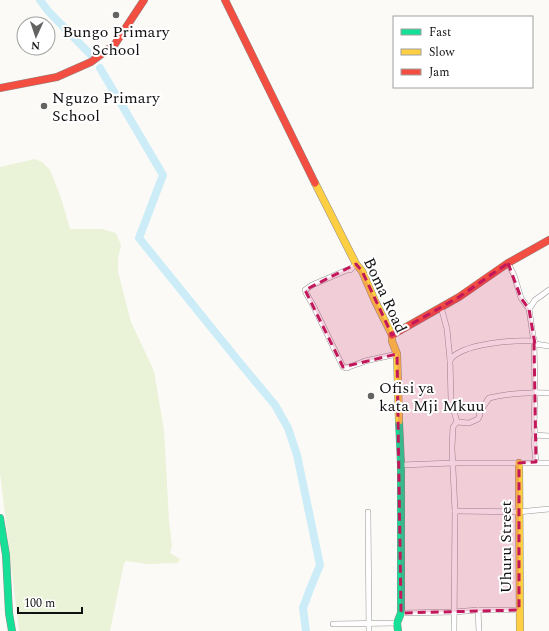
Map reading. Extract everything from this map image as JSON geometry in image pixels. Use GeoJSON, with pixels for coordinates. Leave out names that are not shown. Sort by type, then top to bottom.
{"type":"FeatureCollection","features":[{"type":"Feature","properties":{"kind":"street"},"geometry":{"type":"LineString","coordinates":[[0,88],[57,77],[91,62],[115,44],[144,0]]}},
{"type":"Feature","properties":{"kind":"street","name":"Boma Road"},"geometry":{"type":"LineString","coordinates":[[225,0],[356,264],[362,271],[392,335],[392,341],[397,354],[401,465],[401,612],[397,623],[398,631]]}},
{"type":"Feature","properties":{"kind":"street"},"geometry":{"type":"LineString","coordinates":[[392,335],[440,308],[476,286],[508,263],[549,240]]}},
{"type":"Feature","properties":{"kind":"street"},"geometry":{"type":"LineString","coordinates":[[508,263],[514,275],[521,298],[529,309],[534,342],[534,443],[536,462]]}},
{"type":"Feature","properties":{"kind":"street"},"geometry":{"type":"LineString","coordinates":[[356,264],[350,270],[312,285],[305,290],[308,297],[343,367],[347,368],[354,364],[397,354]]}},
{"type":"Feature","properties":{"kind":"street"},"geometry":{"type":"LineString","coordinates":[[529,309],[536,300],[549,290]]}},
{"type":"Feature","properties":{"kind":"street"},"geometry":{"type":"LineString","coordinates":[[440,308],[447,329],[452,400],[457,422]]}},
{"type":"Feature","properties":{"kind":"street"},"geometry":{"type":"LineString","coordinates":[[450,360],[461,352],[473,347],[495,343],[523,341],[549,346]]}},
{"type":"Feature","properties":{"kind":"street"},"geometry":{"type":"LineString","coordinates":[[449,346],[455,351],[461,352]]}},
{"type":"Feature","properties":{"kind":"street"},"geometry":{"type":"LineString","coordinates":[[457,422],[469,423],[478,419],[480,415],[479,413],[489,398],[515,393],[549,393]]}},
{"type":"Feature","properties":{"kind":"street"},"geometry":{"type":"LineString","coordinates":[[454,631],[455,511],[452,448],[453,427],[457,422]]}},
{"type":"Feature","properties":{"kind":"street"},"geometry":{"type":"LineString","coordinates":[[535,435],[549,436]]}},
{"type":"Feature","properties":{"kind":"street"},"geometry":{"type":"LineString","coordinates":[[401,465],[453,463],[549,463]]}},
{"type":"Feature","properties":{"kind":"street","name":"Uhuru Street"},"geometry":{"type":"LineString","coordinates":[[519,463],[518,512],[520,631]]}},
{"type":"Feature","properties":{"kind":"street"},"geometry":{"type":"LineString","coordinates":[[455,511],[518,512],[549,509]]}},
{"type":"Feature","properties":{"kind":"street"},"geometry":{"type":"LineString","coordinates":[[368,512],[369,631]]}},
{"type":"Feature","properties":{"kind":"street"},"geometry":{"type":"LineString","coordinates":[[0,518],[6,555],[9,613],[12,631]]}},
{"type":"Feature","properties":{"kind":"street"},"geometry":{"type":"LineString","coordinates":[[478,610],[479,631]]}},
{"type":"Feature","properties":{"kind":"street"},"geometry":{"type":"LineString","coordinates":[[401,612],[519,610]]}},
{"type":"Feature","properties":{"kind":"street"},"geometry":{"type":"LineString","coordinates":[[333,624],[397,623]]}},
{"type":"Feature","properties":{"kind":"highlighted area"},"geometry":{"type":"Polygon","coordinates":[[[508,263],[521,298],[529,309],[535,344],[534,341],[536,462],[519,463],[519,610],[401,613],[397,354],[343,367],[305,290],[356,264],[362,271],[392,335],[459,297],[508,263]]]}},
{"type":"Feature","properties":{"kind":"green space"},"geometry":{"type":"Polygon","coordinates":[[[35,159],[42,162],[50,170],[61,198],[70,229],[102,229],[116,233],[121,245],[118,259],[118,272],[131,322],[154,371],[164,430],[169,520],[172,546],[170,553],[180,559],[178,563],[148,564],[126,561],[124,563],[110,631],[19,631],[0,473],[0,167],[35,159]]]}},
{"type":"Feature","properties":{"kind":"waterway"},"geometry":{"type":"LineString","coordinates":[[40,0],[48,11],[91,55]]}},
{"type":"Feature","properties":{"kind":"waterway"},"geometry":{"type":"LineString","coordinates":[[100,68],[163,175],[139,238],[275,405],[288,428],[297,455],[320,565],[303,608],[306,631]]}},
{"type":"Feature","properties":{"kind":"traffic: fast"},"geometry":{"type":"LineString","coordinates":[[398,631],[397,623],[401,613],[401,465],[399,421]]}},
{"type":"Feature","properties":{"kind":"traffic: fast"},"geometry":{"type":"LineString","coordinates":[[0,518],[6,555],[9,613],[12,631]]}},
{"type":"Feature","properties":{"kind":"traffic: slow"},"geometry":{"type":"LineString","coordinates":[[315,183],[356,264],[362,271],[392,335],[392,341],[397,354],[399,421]]}},
{"type":"Feature","properties":{"kind":"traffic: slow"},"geometry":{"type":"LineString","coordinates":[[519,463],[520,631]]}},
{"type":"Feature","properties":{"kind":"traffic: jam"},"geometry":{"type":"LineString","coordinates":[[0,88],[57,77],[91,62],[115,44],[144,0]]}},
{"type":"Feature","properties":{"kind":"traffic: jam"},"geometry":{"type":"LineString","coordinates":[[225,0],[315,183]]}},
{"type":"Feature","properties":{"kind":"traffic: jam"},"geometry":{"type":"LineString","coordinates":[[392,335],[459,297],[508,263],[549,240]]}},
{"type":"Feature","properties":{"kind":"place","name":"Bungo Primary School"},"geometry":{"type":"Point","coordinates":[116,15]}},
{"type":"Feature","properties":{"kind":"place","name":"Nguzo Primary School"},"geometry":{"type":"Point","coordinates":[44,106]}},
{"type":"Feature","properties":{"kind":"place","name":"Ofisi ya kata Mji Mkuu"},"geometry":{"type":"Point","coordinates":[371,396]}}]}
